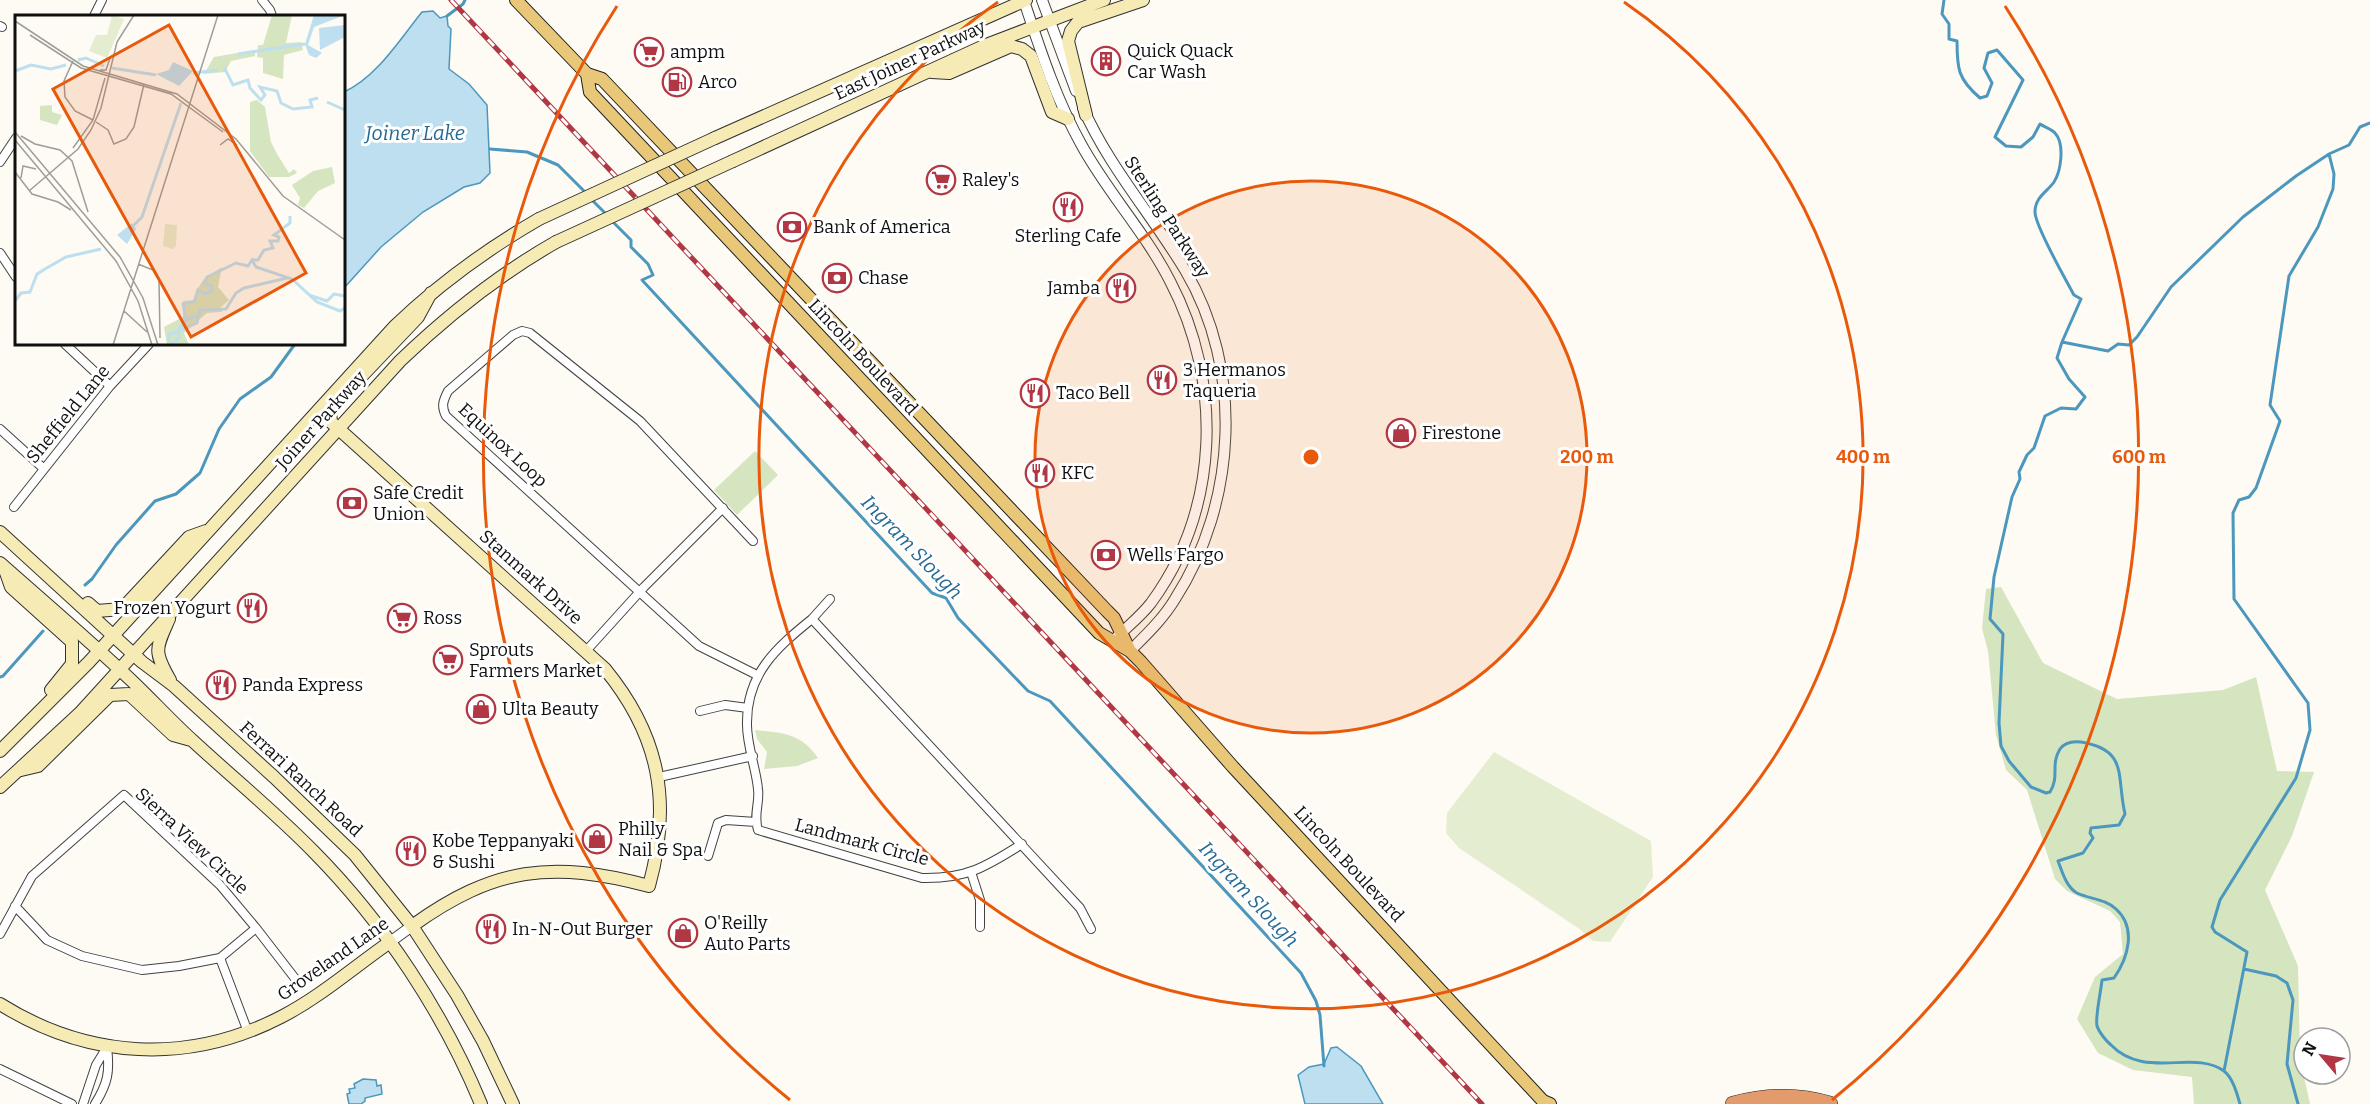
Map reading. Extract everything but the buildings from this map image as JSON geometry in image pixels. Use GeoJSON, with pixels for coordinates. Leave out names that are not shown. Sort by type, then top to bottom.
{"type":"FeatureCollection","features":[{"type":"Feature","properties":{"kind":"highway"},"geometry":{"type":"LineString","coordinates":[[1733,1104],[1758,1097],[1791,1096],[1830,1104]]}},
{"type":"Feature","properties":{"kind":"main road","name":"Lincoln Boulevard"},"geometry":{"type":"LineString","coordinates":[[516,0],[587,74],[602,79],[1114,618],[1117,637],[1233,767],[1546,1103]]}},
{"type":"Feature","properties":{"kind":"main road","name":"East Joiner Parkway"},"geometry":{"type":"LineString","coordinates":[[714,138],[1025,0]]}},
{"type":"Feature","properties":{"kind":"main road","name":"East Joiner Parkway"},"geometry":{"type":"LineString","coordinates":[[734,161],[1032,26],[1104,0]]}},
{"type":"Feature","properties":{"kind":"main road"},"geometry":{"type":"LineString","coordinates":[[1086,115],[1068,41],[1071,31],[1078,22],[1143,0]]}},
{"type":"Feature","properties":{"kind":"main road"},"geometry":{"type":"LineString","coordinates":[[928,72],[949,73],[1011,46],[1031,56],[1052,112],[1068,119]]}},
{"type":"Feature","properties":{"kind":"main road","name":"Lincoln Boulevard"},"geometry":{"type":"LineString","coordinates":[[587,74],[590,92],[1099,633],[1117,637]]}},
{"type":"Feature","properties":{"kind":"main road","name":"Joiner Parkway"},"geometry":{"type":"LineString","coordinates":[[0,751],[113,635],[378,343],[431,293],[472,261],[539,219],[714,138]]}},
{"type":"Feature","properties":{"kind":"main road","name":"Joiner Parkway"},"geometry":{"type":"LineString","coordinates":[[0,787],[20,771],[73,719],[340,428],[369,393],[438,324],[504,274],[556,242],[734,161]]}},
{"type":"Feature","properties":{"kind":"main road"},"geometry":{"type":"LineString","coordinates":[[340,428],[332,422],[330,417],[333,408],[392,342],[418,317],[431,293]]}},
{"type":"Feature","properties":{"kind":"main road","name":"Stanmark Drive"},"geometry":{"type":"LineString","coordinates":[[340,428],[586,651],[618,685],[635,711],[647,737],[659,777],[660,833],[648,886]]}},
{"type":"Feature","properties":{"kind":"main road"},"geometry":{"type":"LineString","coordinates":[[0,532],[13,534],[97,611],[112,611],[122,609],[189,537],[207,531]]}},
{"type":"Feature","properties":{"kind":"main road","name":"Ferrari Ranch Road"},"geometry":{"type":"LineString","coordinates":[[0,532],[133,653],[174,686],[335,834],[412,926],[458,995],[513,1104]]}},
{"type":"Feature","properties":{"kind":"main road"},"geometry":{"type":"LineString","coordinates":[[2,564],[119,669],[192,740],[315,853],[390,942],[459,1055],[481,1104]]}},
{"type":"Feature","properties":{"kind":"main road"},"geometry":{"type":"LineString","coordinates":[[0,751],[72,664],[74,652],[72,642],[11,587],[2,564]]}},
{"type":"Feature","properties":{"kind":"main road"},"geometry":{"type":"LineString","coordinates":[[172,611],[159,642],[158,652],[159,662],[174,686]]}},
{"type":"Feature","properties":{"kind":"main road"},"geometry":{"type":"LineString","coordinates":[[20,771],[38,766],[110,695],[120,693],[129,694],[173,735],[192,740]]}},
{"type":"Feature","properties":{"kind":"main road","name":"Groveland Lane"},"geometry":{"type":"LineString","coordinates":[[412,926],[464,892],[483,884],[522,874],[589,872],[648,886]]}},
{"type":"Feature","properties":{"kind":"main road","name":"Groveland Lane"},"geometry":{"type":"LineString","coordinates":[[0,1004],[59,1034],[107,1047],[157,1050],[218,1042],[282,1017],[304,1004],[390,942]]}},
{"type":"Feature","properties":{"kind":"street"},"geometry":{"type":"LineString","coordinates":[[94,15],[102,0]]}},
{"type":"Feature","properties":{"kind":"street"},"geometry":{"type":"LineString","coordinates":[[262,0],[272,15]]}},
{"type":"Feature","properties":{"kind":"street","name":"Sterling Parkway"},"geometry":{"type":"LineString","coordinates":[[1025,0],[1032,26],[1068,119],[1096,169],[1170,281],[1195,340],[1204,385],[1208,428],[1206,456],[1202,485],[1190,527],[1172,570],[1159,591],[1146,609],[1117,637]]}},
{"type":"Feature","properties":{"kind":"street","name":"Sterling Parkway"},"geometry":{"type":"LineString","coordinates":[[1042,0],[1086,115],[1105,149],[1186,272],[1202,306],[1217,353],[1224,404],[1224,458],[1221,478],[1203,543],[1188,578],[1174,601],[1161,619],[1130,651]]}},
{"type":"Feature","properties":{"kind":"street"},"geometry":{"type":"LineString","coordinates":[[0,162],[15,140]]}},
{"type":"Feature","properties":{"kind":"street"},"geometry":{"type":"LineString","coordinates":[[0,252],[15,275]]}},
{"type":"Feature","properties":{"kind":"street","name":"Equinox Loop"},"geometry":{"type":"LineString","coordinates":[[753,541],[640,420],[530,333],[522,331],[513,335],[448,391],[442,407],[446,416],[699,646],[757,675]]}},
{"type":"Feature","properties":{"kind":"street"},"geometry":{"type":"LineString","coordinates":[[66,345],[110,386]]}},
{"type":"Feature","properties":{"kind":"street","name":"Sheffield Lane"},"geometry":{"type":"LineString","coordinates":[[14,507],[110,386],[148,345]]}},
{"type":"Feature","properties":{"kind":"street"},"geometry":{"type":"LineString","coordinates":[[0,429],[44,468]]}},
{"type":"Feature","properties":{"kind":"street"},"geometry":{"type":"LineString","coordinates":[[586,651],[639,593],[723,508]]}},
{"type":"Feature","properties":{"kind":"street"},"geometry":{"type":"LineString","coordinates":[[708,856],[718,823],[726,820],[756,822],[758,790],[746,726],[748,708],[757,675],[777,646],[812,619],[830,599]]}},
{"type":"Feature","properties":{"kind":"street"},"geometry":{"type":"LineString","coordinates":[[812,619],[1080,908],[1091,929]]}},
{"type":"Feature","properties":{"kind":"street"},"geometry":{"type":"LineString","coordinates":[[700,711],[725,705],[748,708]]}},
{"type":"Feature","properties":{"kind":"street"},"geometry":{"type":"LineString","coordinates":[[659,777],[753,756]]}},
{"type":"Feature","properties":{"kind":"street","name":"Sierra View Circle"},"geometry":{"type":"LineString","coordinates":[[15,906],[32,876],[124,795],[220,885],[256,928]]}},
{"type":"Feature","properties":{"kind":"street","name":"Landmark Circle"},"geometry":{"type":"LineString","coordinates":[[756,822],[758,830],[766,833],[922,878],[939,878],[984,868],[1022,844]]}},
{"type":"Feature","properties":{"kind":"street"},"geometry":{"type":"LineString","coordinates":[[971,872],[980,900],[980,927]]}},
{"type":"Feature","properties":{"kind":"street"},"geometry":{"type":"LineString","coordinates":[[0,934],[15,906],[47,940],[82,956],[142,970],[220,958],[256,928],[297,981]]}},
{"type":"Feature","properties":{"kind":"street","name":"Groveland Lane"},"geometry":{"type":"LineString","coordinates":[[390,942],[412,926]]}},
{"type":"Feature","properties":{"kind":"street"},"geometry":{"type":"LineString","coordinates":[[220,958],[248,1032]]}},
{"type":"Feature","properties":{"kind":"street"},"geometry":{"type":"LineString","coordinates":[[83,1104],[96,1065],[107,1047]]}},
{"type":"Feature","properties":{"kind":"street"},"geometry":{"type":"LineString","coordinates":[[95,1104],[105,1086],[110,1070],[107,1047]]}},
{"type":"Feature","properties":{"kind":"street"},"geometry":{"type":"LineString","coordinates":[[0,1069],[72,1104]]}},
{"type":"Feature","properties":{"kind":"green space"},"geometry":{"type":"Polygon","coordinates":[[[755,451],[778,475],[737,515],[714,490],[755,451]]]}},
{"type":"Feature","properties":{"kind":"green space"},"geometry":{"type":"Polygon","coordinates":[[[2001,587],[2043,663],[2117,699],[2223,690],[2256,677],[2277,771],[2314,772],[2292,836],[2265,890],[2298,966],[2299,1026],[2292,1026],[2292,1086],[2306,1086],[2310,1104],[2194,1104],[2192,1077],[2133,1070],[2098,1053],[2077,1019],[2095,977],[2123,954],[2120,922],[2110,911],[2067,891],[2055,879],[2027,790],[2006,770],[1996,735],[1988,651],[1982,628],[1986,589],[2001,587]]]}},
{"type":"Feature","properties":{"kind":"green space"},"geometry":{"type":"Polygon","coordinates":[[[755,730],[783,734],[798,739],[818,758],[797,766],[764,769],[767,752],[757,739],[755,730]]]}},
{"type":"Feature","properties":{"kind":"green space"},"geometry":{"type":"Polygon","coordinates":[[[1494,752],[1651,841],[1653,877],[1610,942],[1593,941],[1581,930],[1459,848],[1446,833],[1447,813],[1494,752]]]}},
{"type":"Feature","properties":{"kind":"water","name":"Joiner Lake"},"geometry":{"type":"Polygon","coordinates":[[[433,11],[440,18],[447,16],[448,26],[451,29],[449,69],[469,84],[487,105],[490,173],[480,183],[464,187],[423,212],[381,247],[345,287],[345,91],[367,77],[377,67],[422,12],[433,11]]]}},
{"type":"Feature","properties":{"kind":"water"},"geometry":{"type":"Polygon","coordinates":[[[1337,1047],[1361,1066],[1383,1104],[1305,1104],[1298,1075],[1309,1067],[1324,1064],[1331,1048],[1337,1047]]]}},
{"type":"Feature","properties":{"kind":"water"},"geometry":{"type":"Polygon","coordinates":[[[363,1079],[376,1080],[377,1086],[381,1085],[382,1094],[365,1098],[361,1104],[349,1104],[347,1094],[350,1093],[349,1089],[355,1088],[354,1084],[363,1079]]]}},
{"type":"Feature","properties":{"kind":"waterway","name":"Ingram Slough"},"geometry":{"type":"LineString","coordinates":[[447,16],[465,0]]}},
{"type":"Feature","properties":{"kind":"waterway"},"geometry":{"type":"LineString","coordinates":[[1944,0],[1942,14],[1949,24],[1949,39],[1957,41],[1958,66],[1967,85],[1980,98],[1987,96],[1992,83],[1984,68],[1988,53],[1997,50],[2023,80],[1995,137],[2006,146],[2021,147],[2033,137],[2040,124],[2054,132],[2058,138],[2061,150],[2059,171],[2054,182],[2037,202],[2035,212],[2040,229],[2058,266],[2074,295],[2081,299],[2062,342]]}},
{"type":"Feature","properties":{"kind":"waterway"},"geometry":{"type":"LineString","coordinates":[[2240,1104],[2232,1082],[2224,1071],[2212,1065],[2198,1063],[2139,1061],[2124,1055],[2111,1045],[2097,1026],[2102,980],[2114,978],[2119,970],[2128,943],[2127,925],[2123,917],[2112,906],[2073,890],[2065,879],[2058,861],[2083,853],[2093,838],[2090,833],[2091,828],[2119,825],[2125,814],[2118,767],[2114,758],[2107,751],[2078,742],[2067,743],[2057,755],[2053,786],[2050,792],[2046,793],[2031,787],[2009,761],[2001,746],[1999,723],[2003,634],[1990,619],[1994,577],[2012,497],[2020,479],[2019,472],[2027,455],[2034,448],[2045,416],[2061,408],[2076,409],[2085,397],[2069,379],[2057,358],[2062,342],[2108,351],[2118,344],[2129,345],[2171,287],[2243,217],[2296,176],[2329,154],[2349,145],[2360,127],[2370,123]]}},
{"type":"Feature","properties":{"kind":"waterway","name":"Ingram Slough"},"geometry":{"type":"LineString","coordinates":[[490,149],[527,152],[558,165],[587,194]]}},
{"type":"Feature","properties":{"kind":"waterway"},"geometry":{"type":"LineString","coordinates":[[2224,1071],[2247,952],[2215,932],[2212,927],[2220,900],[2296,778],[2310,730],[2308,703],[2234,599],[2233,513],[2239,500],[2249,497],[2256,488],[2280,421],[2270,405],[2289,276],[2318,227],[2333,189],[2334,174],[2329,154]]}},
{"type":"Feature","properties":{"kind":"waterway","name":"Ingram Slough"},"geometry":{"type":"LineString","coordinates":[[591,199],[608,216]]}},
{"type":"Feature","properties":{"kind":"waterway","name":"Ingram Slough"},"geometry":{"type":"LineString","coordinates":[[612,221],[631,240],[631,247],[648,264],[653,275],[642,280],[932,593],[946,598],[958,618],[1028,691],[1050,701],[1301,973],[1316,1001],[1320,1015],[1324,1066]]}},
{"type":"Feature","properties":{"kind":"waterway"},"geometry":{"type":"LineString","coordinates":[[85,585],[155,501],[176,494],[200,473],[219,429],[240,399],[271,377],[294,345]]}},
{"type":"Feature","properties":{"kind":"waterway"},"geometry":{"type":"LineString","coordinates":[[0,677],[43,631]]}},
{"type":"Feature","properties":{"kind":"waterway"},"geometry":{"type":"LineString","coordinates":[[2244,969],[2276,976],[2287,983],[2293,1000],[2287,1064],[2298,1104]]}},
{"type":"Feature","properties":{"kind":"railway"},"geometry":{"type":"LineString","coordinates":[[451,0],[1482,1104]]}},
{"type":"Feature","properties":{"kind":"place","name":"ampm"},"geometry":{"type":"Point","coordinates":[649,52]}},
{"type":"Feature","properties":{"kind":"place","name":"Quick Quack Car Wash"},"geometry":{"type":"Point","coordinates":[1106,61]}},
{"type":"Feature","properties":{"kind":"place","name":"Arco"},"geometry":{"type":"Point","coordinates":[677,82]}},
{"type":"Feature","properties":{"kind":"place","name":"Raley's"},"geometry":{"type":"Point","coordinates":[941,180]}},
{"type":"Feature","properties":{"kind":"place","name":"Sterling Cafe"},"geometry":{"type":"Point","coordinates":[1068,207]}},
{"type":"Feature","properties":{"kind":"place","name":"Bank of America"},"geometry":{"type":"Point","coordinates":[792,227]}},
{"type":"Feature","properties":{"kind":"place","name":"Chase"},"geometry":{"type":"Point","coordinates":[837,278]}},
{"type":"Feature","properties":{"kind":"place","name":"Jamba"},"geometry":{"type":"Point","coordinates":[1121,288]}},
{"type":"Feature","properties":{"kind":"place","name":"3 Hermanos Taqueria"},"geometry":{"type":"Point","coordinates":[1162,380]}},
{"type":"Feature","properties":{"kind":"place","name":"Taco Bell"},"geometry":{"type":"Point","coordinates":[1035,393]}},
{"type":"Feature","properties":{"kind":"place","name":"Firestone"},"geometry":{"type":"Point","coordinates":[1401,433]}},
{"type":"Feature","properties":{"kind":"place","name":"KFC"},"geometry":{"type":"Point","coordinates":[1040,473]}},
{"type":"Feature","properties":{"kind":"place","name":"Safe Credit Union"},"geometry":{"type":"Point","coordinates":[352,503]}},
{"type":"Feature","properties":{"kind":"place","name":"Wells Fargo"},"geometry":{"type":"Point","coordinates":[1106,555]}},
{"type":"Feature","properties":{"kind":"place","name":"Frozen Yogurt"},"geometry":{"type":"Point","coordinates":[252,608]}},
{"type":"Feature","properties":{"kind":"place","name":"Ross"},"geometry":{"type":"Point","coordinates":[402,618]}},
{"type":"Feature","properties":{"kind":"place","name":"Sprouts Farmers Market"},"geometry":{"type":"Point","coordinates":[448,660]}},
{"type":"Feature","properties":{"kind":"place","name":"Panda Express"},"geometry":{"type":"Point","coordinates":[221,685]}},
{"type":"Feature","properties":{"kind":"place","name":"Ulta Beauty"},"geometry":{"type":"Point","coordinates":[481,709]}},
{"type":"Feature","properties":{"kind":"place","name":"Philly Nail & Spa"},"geometry":{"type":"Point","coordinates":[597,839]}},
{"type":"Feature","properties":{"kind":"place","name":"Kobe Teppanyaki & Sushi"},"geometry":{"type":"Point","coordinates":[411,851]}},
{"type":"Feature","properties":{"kind":"place","name":"In-N-Out Burger"},"geometry":{"type":"Point","coordinates":[491,929]}},
{"type":"Feature","properties":{"kind":"place","name":"O'Reilly Auto Parts"},"geometry":{"type":"Point","coordinates":[683,933]}}]}
